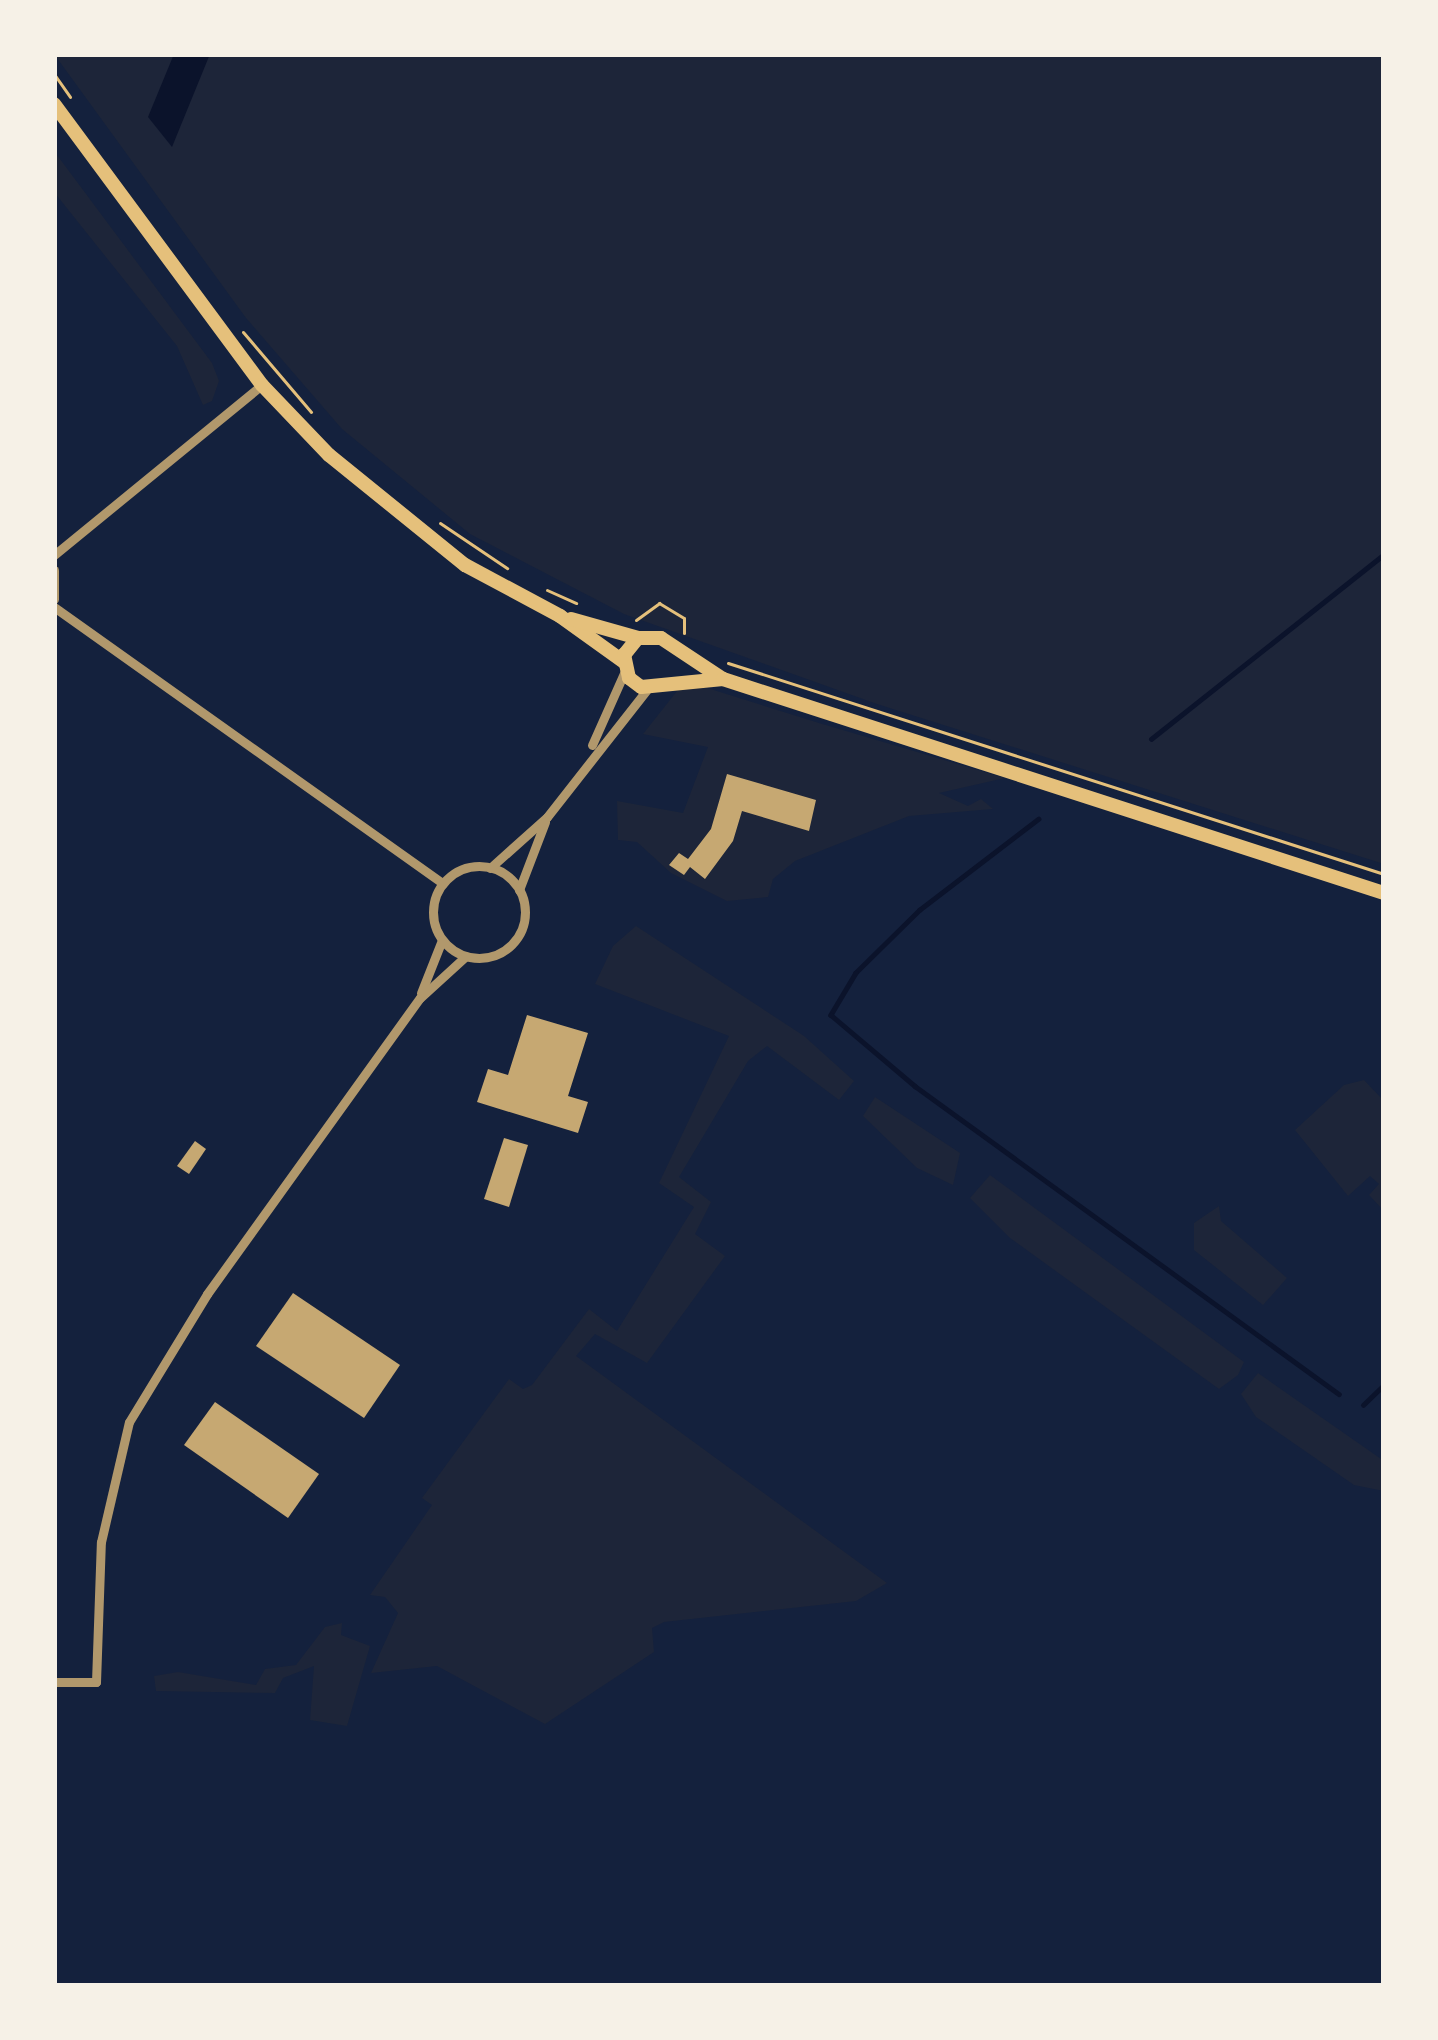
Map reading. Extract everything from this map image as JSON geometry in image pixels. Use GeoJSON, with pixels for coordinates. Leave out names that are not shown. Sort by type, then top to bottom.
{"type":"FeatureCollection","features":[{"type":"Feature","properties":{"kind":"main road"},"geometry":{"type":"LineString","coordinates":[[54,104],[262,385],[400,517],[465,565],[560,616],[648,688],[669,680],[722,679],[1384,893]]}},
{"type":"Feature","properties":{"kind":"main road"},"geometry":{"type":"LineString","coordinates":[[560,616],[679,644],[722,679]]}},
{"type":"Feature","properties":{"kind":"main road"},"geometry":{"type":"LineString","coordinates":[[624,666],[638,638]]}},
{"type":"Feature","properties":{"kind":"main road"},"geometry":{"type":"LineString","coordinates":[[669,680],[679,644]]}},
{"type":"Feature","properties":{"kind":"street"},"geometry":{"type":"LineString","coordinates":[[54,555],[262,385]]}},
{"type":"Feature","properties":{"kind":"street"},"geometry":{"type":"LineString","coordinates":[[54,570],[54,603],[443,883]]}},
{"type":"Feature","properties":{"kind":"street"},"geometry":{"type":"LineString","coordinates":[[585,761],[624,666]]}},
{"type":"Feature","properties":{"kind":"street"},"geometry":{"type":"LineString","coordinates":[[519,890],[547,817],[585,761],[648,688]]}},
{"type":"Feature","properties":{"kind":"street"},"geometry":{"type":"LineString","coordinates":[[490,868],[547,817]]}},
{"type":"Feature","properties":{"kind":"street"},"geometry":{"type":"LineString","coordinates":[[420,998],[442,940],[433,911],[443,883],[464,869],[490,868],[519,890],[525,911],[514,942],[497,954],[466,956],[442,940]]}},
{"type":"Feature","properties":{"kind":"street"},"geometry":{"type":"LineString","coordinates":[[54,1682],[96,1682],[101,1542],[129,1422],[208,1294],[420,998],[466,956]]}},
{"type":"Feature","properties":{"kind":"path"},"geometry":{"type":"LineString","coordinates":[[294,392],[317,419]]}},
{"type":"Feature","properties":{"kind":"path"},"geometry":{"type":"LineString","coordinates":[[439,523],[508,569]]}},
{"type":"Feature","properties":{"kind":"path"},"geometry":{"type":"LineString","coordinates":[[547,590],[590,609]]}},
{"type":"Feature","properties":{"kind":"path"},"geometry":{"type":"LineString","coordinates":[[619,622],[647,616],[659,603],[684,618],[679,644]]}},
{"type":"Feature","properties":{"kind":"path"},"geometry":{"type":"LineString","coordinates":[[718,659],[1384,874]]}},
{"type":"Feature","properties":{"kind":"shaded area"},"geometry":{"type":"Polygon","coordinates":[[[54,54],[1384,54],[1384,864],[877,704],[624,614],[470,534],[342,429],[246,318],[54,54]]]}},
{"type":"Feature","properties":{"kind":"shaded area"},"geometry":{"type":"Polygon","coordinates":[[[174,54],[210,54],[172,147],[148,117],[174,54]]]}},
{"type":"Feature","properties":{"kind":"shaded area"},"geometry":{"type":"Polygon","coordinates":[[[54,151],[212,363],[219,381],[212,401],[203,405],[177,346],[54,192],[54,151]]]}},
{"type":"Feature","properties":{"kind":"shaded area"},"geometry":{"type":"Polygon","coordinates":[[[685,681],[1005,778],[939,793],[968,806],[981,799],[993,809],[909,816],[795,861],[773,879],[768,897],[727,901],[671,873],[637,842],[618,840],[617,801],[683,813],[708,747],[643,734],[685,681]]]}},
{"type":"Feature","properties":{"kind":"shaded area"},"geometry":{"type":"Polygon","coordinates":[[[636,926],[804,1036],[854,1081],[839,1100],[767,1046],[748,1061],[679,1177],[711,1202],[695,1234],[725,1256],[647,1363],[595,1334],[576,1356],[887,1583],[856,1601],[664,1622],[652,1628],[654,1652],[545,1724],[437,1666],[371,1673],[398,1613],[385,1597],[370,1595],[432,1505],[422,1498],[509,1379],[523,1389],[532,1385],[589,1309],[617,1331],[694,1207],[659,1183],[729,1036],[595,984],[613,946],[636,926]]]}},
{"type":"Feature","properties":{"kind":"shaded area"},"geometry":{"type":"Polygon","coordinates":[[[1364,1080],[1384,1101],[1384,1211],[1369,1195],[1379,1184],[1370,1176],[1348,1196],[1295,1130],[1344,1085],[1364,1080]]]}},
{"type":"Feature","properties":{"kind":"shaded area"},"geometry":{"type":"Polygon","coordinates":[[[875,1097],[960,1153],[953,1185],[917,1168],[863,1116],[875,1097]]]}},
{"type":"Feature","properties":{"kind":"shaded area"},"geometry":{"type":"Polygon","coordinates":[[[990,1175],[1244,1362],[1238,1375],[1219,1389],[1010,1238],[970,1198],[990,1175]]]}},
{"type":"Feature","properties":{"kind":"shaded area"},"geometry":{"type":"Polygon","coordinates":[[[1219,1206],[1221,1221],[1287,1278],[1263,1305],[1194,1250],[1194,1223],[1219,1206]]]}},
{"type":"Feature","properties":{"kind":"shaded area"},"geometry":{"type":"Polygon","coordinates":[[[1258,1373],[1384,1461],[1384,1491],[1354,1485],[1256,1417],[1241,1394],[1258,1373]]]}},
{"type":"Feature","properties":{"kind":"shaded area"},"geometry":{"type":"Polygon","coordinates":[[[342,1623],[341,1635],[370,1646],[347,1726],[310,1720],[314,1666],[283,1678],[275,1693],[156,1691],[154,1676],[178,1672],[256,1685],[265,1669],[296,1665],[325,1627],[342,1623]]]}},
{"type":"Feature","properties":{"kind":"building"},"geometry":{"type":"Polygon","coordinates":[[[727,774],[816,800],[809,831],[742,811],[733,841],[705,879],[690,867],[684,875],[669,865],[679,853],[688,859],[711,829],[727,774]]]}},
{"type":"Feature","properties":{"kind":"building"},"geometry":{"type":"Polygon","coordinates":[[[527,1015],[588,1033],[568,1096],[588,1102],[578,1133],[477,1102],[488,1069],[508,1075],[527,1015]]]}},
{"type":"Feature","properties":{"kind":"building"},"geometry":{"type":"Polygon","coordinates":[[[504,1138],[528,1145],[509,1207],[484,1199],[504,1138]]]}},
{"type":"Feature","properties":{"kind":"building"},"geometry":{"type":"Polygon","coordinates":[[[195,1141],[206,1149],[189,1174],[177,1166],[195,1141]]]}},
{"type":"Feature","properties":{"kind":"building"},"geometry":{"type":"Polygon","coordinates":[[[293,1293],[400,1365],[364,1418],[256,1346],[293,1293]]]}},
{"type":"Feature","properties":{"kind":"building"},"geometry":{"type":"Polygon","coordinates":[[[215,1402],[319,1474],[288,1518],[184,1445],[215,1402]]]}},
{"type":"Feature","properties":{"kind":"waterway"},"geometry":{"type":"LineString","coordinates":[[1151,739],[1384,554]]}},
{"type":"Feature","properties":{"kind":"waterway"},"geometry":{"type":"LineString","coordinates":[[1039,819],[920,910],[856,973],[831,1015],[915,1086],[1339,1394]]}},
{"type":"Feature","properties":{"kind":"waterway"},"geometry":{"type":"LineString","coordinates":[[1363,1405],[1384,1385]]}}]}
